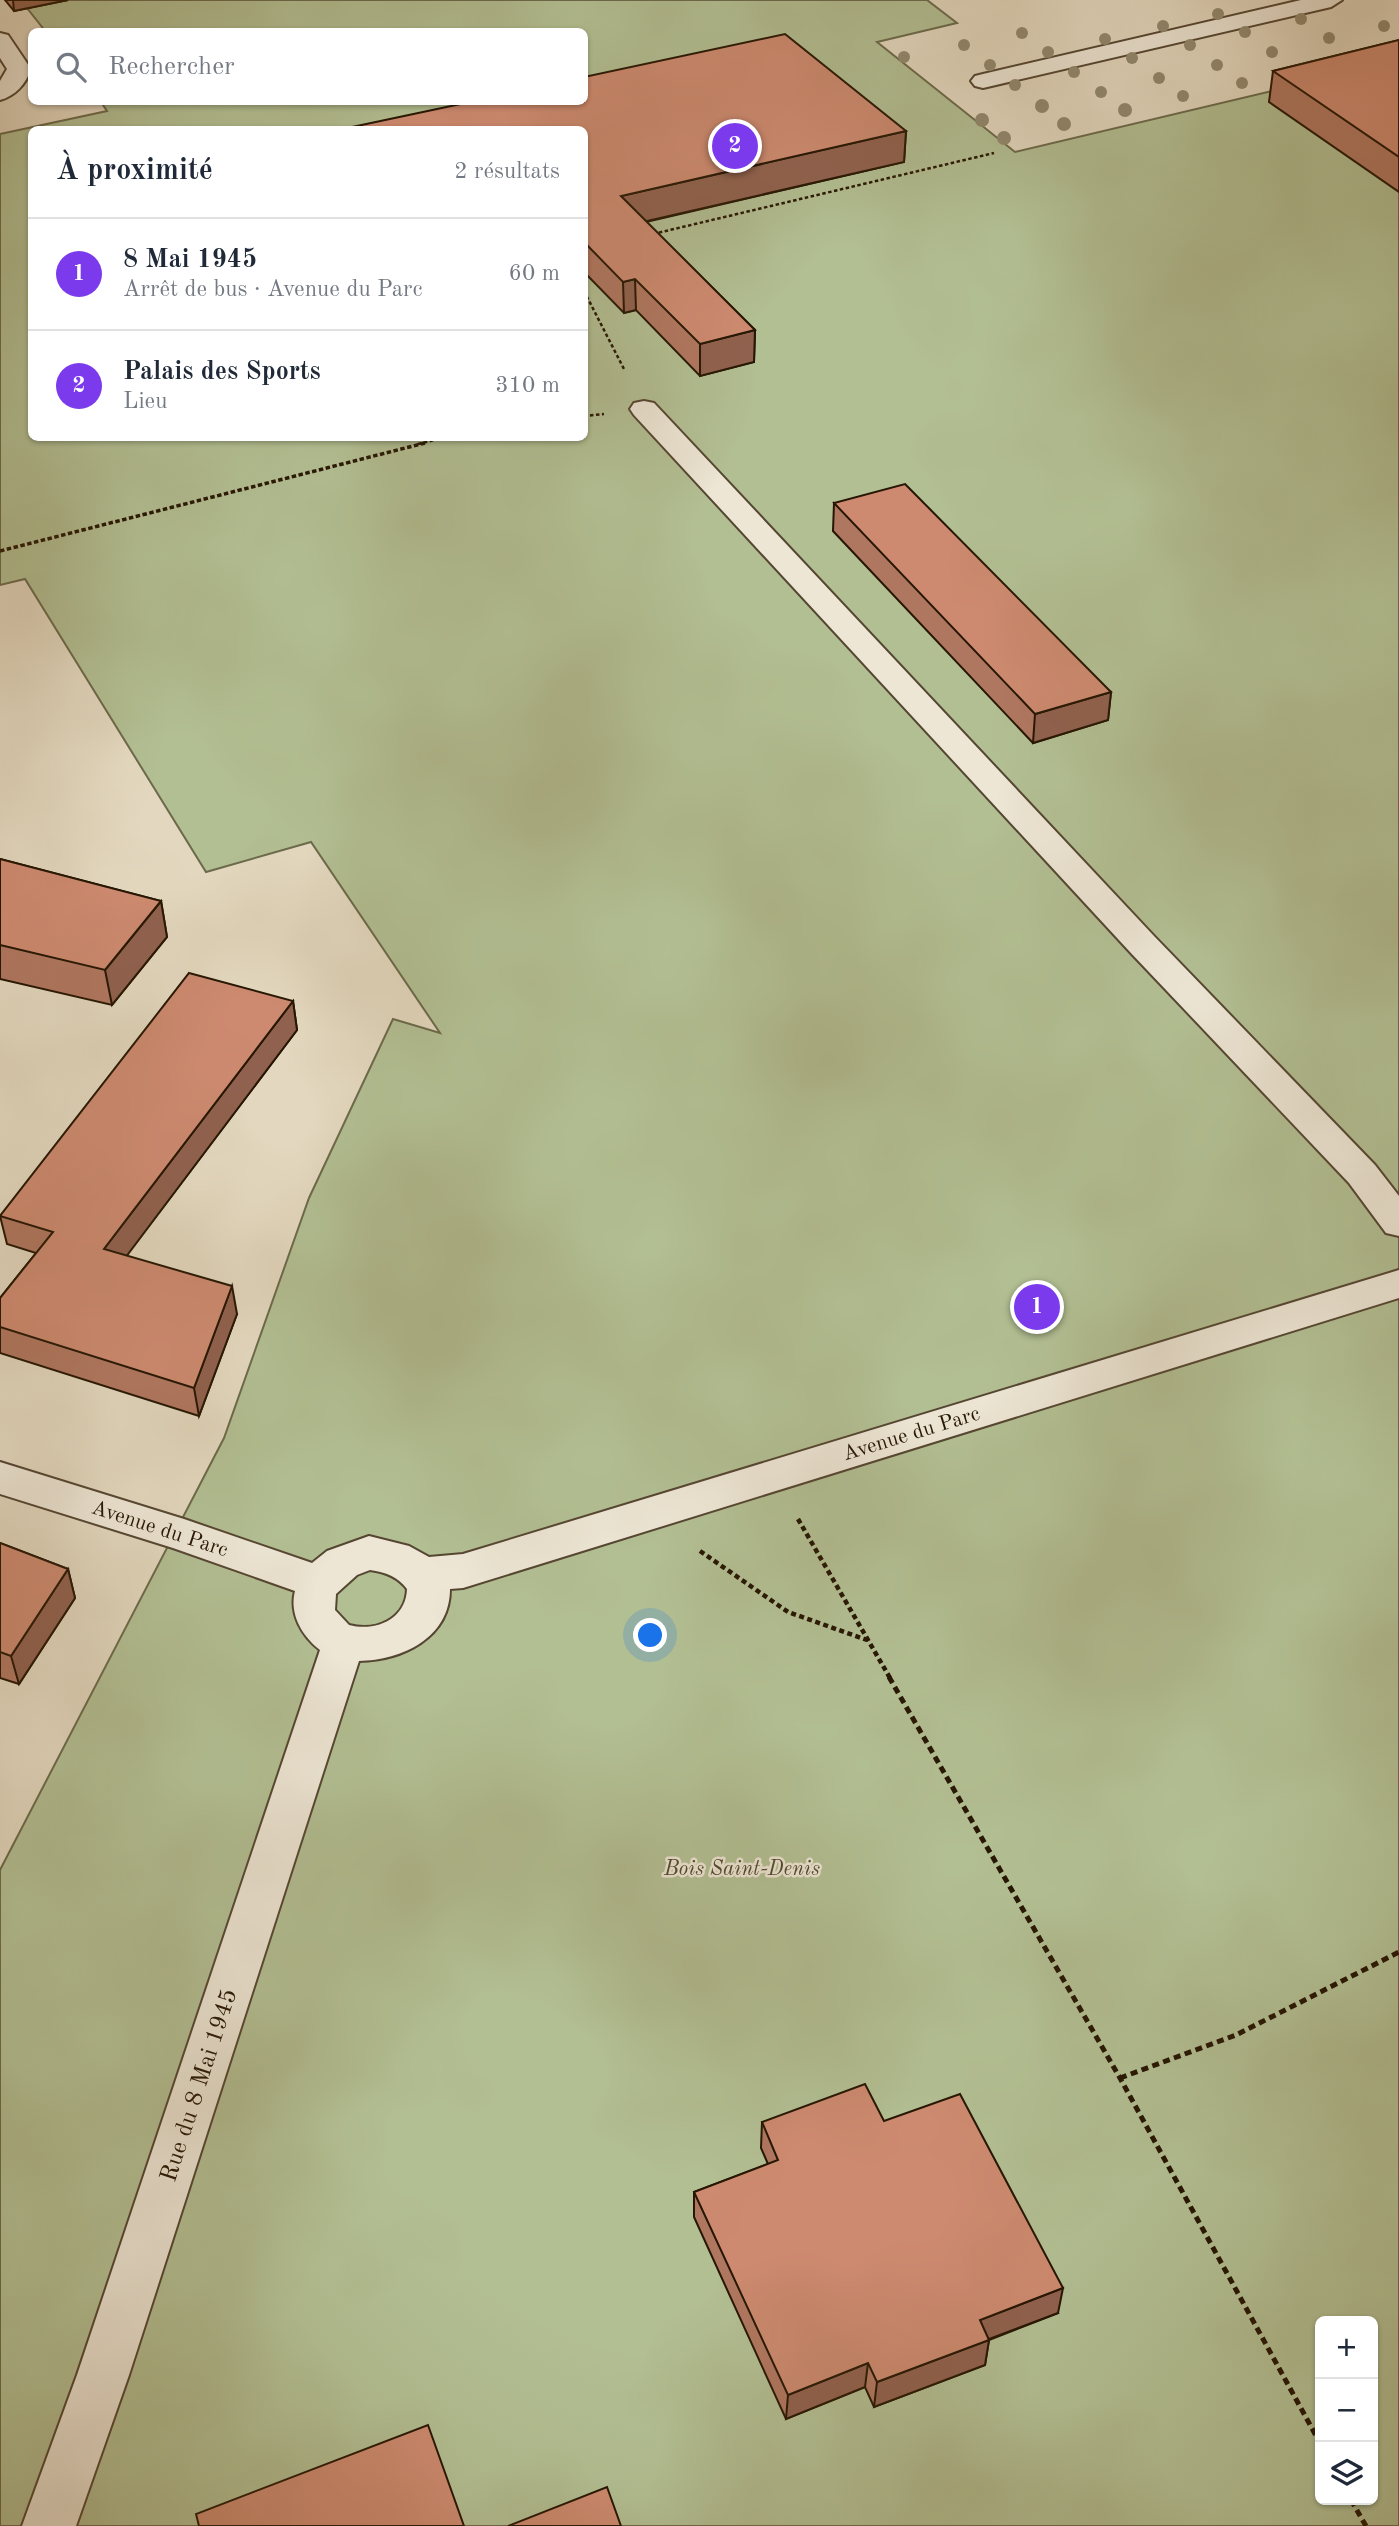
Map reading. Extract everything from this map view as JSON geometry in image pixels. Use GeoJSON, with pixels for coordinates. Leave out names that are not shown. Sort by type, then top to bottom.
{"type":"FeatureCollection","features":[{"type":"Feature","properties":{"kind":"street"},"geometry":{"type":"LineString","coordinates":[[983,81],[1331,0]]}},
{"type":"Feature","properties":{"kind":"street"},"geometry":{"type":"LineString","coordinates":[[0,40],[19,69],[16,79],[0,93]]}},
{"type":"Feature","properties":{"kind":"street"},"geometry":{"type":"LineString","coordinates":[[644,408],[1142,944],[1362,1174],[1399,1223]]}},
{"type":"Feature","properties":{"kind":"street","name":"Avenue du Parc"},"geometry":{"type":"LineString","coordinates":[[422,1574],[463,1571],[1399,1284]]}},
{"type":"Feature","properties":{"kind":"street","name":"Avenue du Parc"},"geometry":{"type":"LineString","coordinates":[[0,1478],[184,1535],[318,1582]]}},
{"type":"Feature","properties":{"kind":"street"},"geometry":{"type":"LineString","coordinates":[[369,1553],[390,1555],[408,1562],[422,1574],[429,1592],[425,1611],[413,1629],[392,1640],[368,1645],[344,1642],[326,1632],[315,1617],[312,1599],[318,1582],[331,1567],[349,1557],[369,1553]]}},
{"type":"Feature","properties":{"kind":"street","name":"Rue du 8 Mai 1945"},"geometry":{"type":"LineString","coordinates":[[49,2526],[107,2362],[344,1642]]}},
{"type":"Feature","properties":{"kind":"path"},"geometry":{"type":"LineString","coordinates":[[651,235],[994,153]]}},
{"type":"Feature","properties":{"kind":"path"},"geometry":{"type":"LineString","coordinates":[[588,299],[644,408]]}},
{"type":"Feature","properties":{"kind":"path"},"geometry":{"type":"LineString","coordinates":[[0,551],[431,441]]}},
{"type":"Feature","properties":{"kind":"path"},"geometry":{"type":"LineString","coordinates":[[773,1476],[1120,2078],[1319,2442]]}},
{"type":"Feature","properties":{"kind":"path"},"geometry":{"type":"LineString","coordinates":[[652,1513],[714,1562],[788,1612],[867,1640]]}},
{"type":"Feature","properties":{"kind":"path"},"geometry":{"type":"LineString","coordinates":[[1120,2078],[1236,2035],[1399,1952]]}},
{"type":"Feature","properties":{"kind":"path"},"geometry":{"type":"LineString","coordinates":[[1354,2505],[1366,2526]]}},
{"type":"Feature","properties":{"kind":"green space","name":"Bois Saint-Denis"},"geometry":{"type":"Polygon","coordinates":[[[68,0],[927,0],[957,23],[877,42],[1015,152],[1399,61],[1399,2526],[0,2526],[0,1870],[224,1438],[309,1198],[393,1019],[440,1033],[311,842],[206,872],[25,579],[0,585],[0,134],[28,128],[28,441],[588,441],[588,126],[37,126],[107,111],[103,105],[588,105],[588,28],[43,28],[27,8],[68,0]]]}},
{"type":"Feature","properties":{"kind":"building"},"geometry":{"type":"Polygon","coordinates":[[[785,34],[906,131],[621,196],[755,330],[700,344],[635,279],[623,282],[588,246],[588,126],[357,126],[456,105],[588,105],[588,76],[785,34]]]}},
{"type":"Feature","properties":{"kind":"building"},"geometry":{"type":"Polygon","coordinates":[[[1399,40],[1399,157],[1273,71],[1399,40]]]}},
{"type":"Feature","properties":{"kind":"building"},"geometry":{"type":"Polygon","coordinates":[[[905,484],[1111,692],[1035,714],[834,503],[905,484]]]}},
{"type":"Feature","properties":{"kind":"building"},"geometry":{"type":"Polygon","coordinates":[[[0,859],[161,901],[105,970],[0,945],[0,859]]]}},
{"type":"Feature","properties":{"kind":"building"},"geometry":{"type":"Polygon","coordinates":[[[189,973],[293,1001],[104,1249],[232,1286],[194,1388],[0,1327],[0,1298],[53,1232],[0,1216],[189,973]]]}},
{"type":"Feature","properties":{"kind":"building"},"geometry":{"type":"Polygon","coordinates":[[[0,1543],[68,1569],[11,1656],[0,1652],[0,1543]]]}},
{"type":"Feature","properties":{"kind":"building"},"geometry":{"type":"Polygon","coordinates":[[[865,2084],[884,2121],[960,2094],[1063,2288],[980,2320],[989,2340],[877,2382],[868,2363],[788,2395],[694,2192],[778,2160],[762,2122],[865,2084]]]}},
{"type":"Feature","properties":{"kind":"building"},"geometry":{"type":"Polygon","coordinates":[[[428,2425],[464,2526],[199,2526],[196,2514],[428,2425]]]}},
{"type":"Feature","properties":{"kind":"building"},"geometry":{"type":"Polygon","coordinates":[[[607,2487],[621,2526],[508,2526],[607,2487]]]}},
{"type":"Feature","properties":{"kind":"place","name":"Palais des Sports"},"geometry":{"type":"Point","coordinates":[735,146]}},
{"type":"Feature","properties":{"kind":"place","name":"8 Mai 1945"},"geometry":{"type":"Point","coordinates":[1037,1307]}}]}
